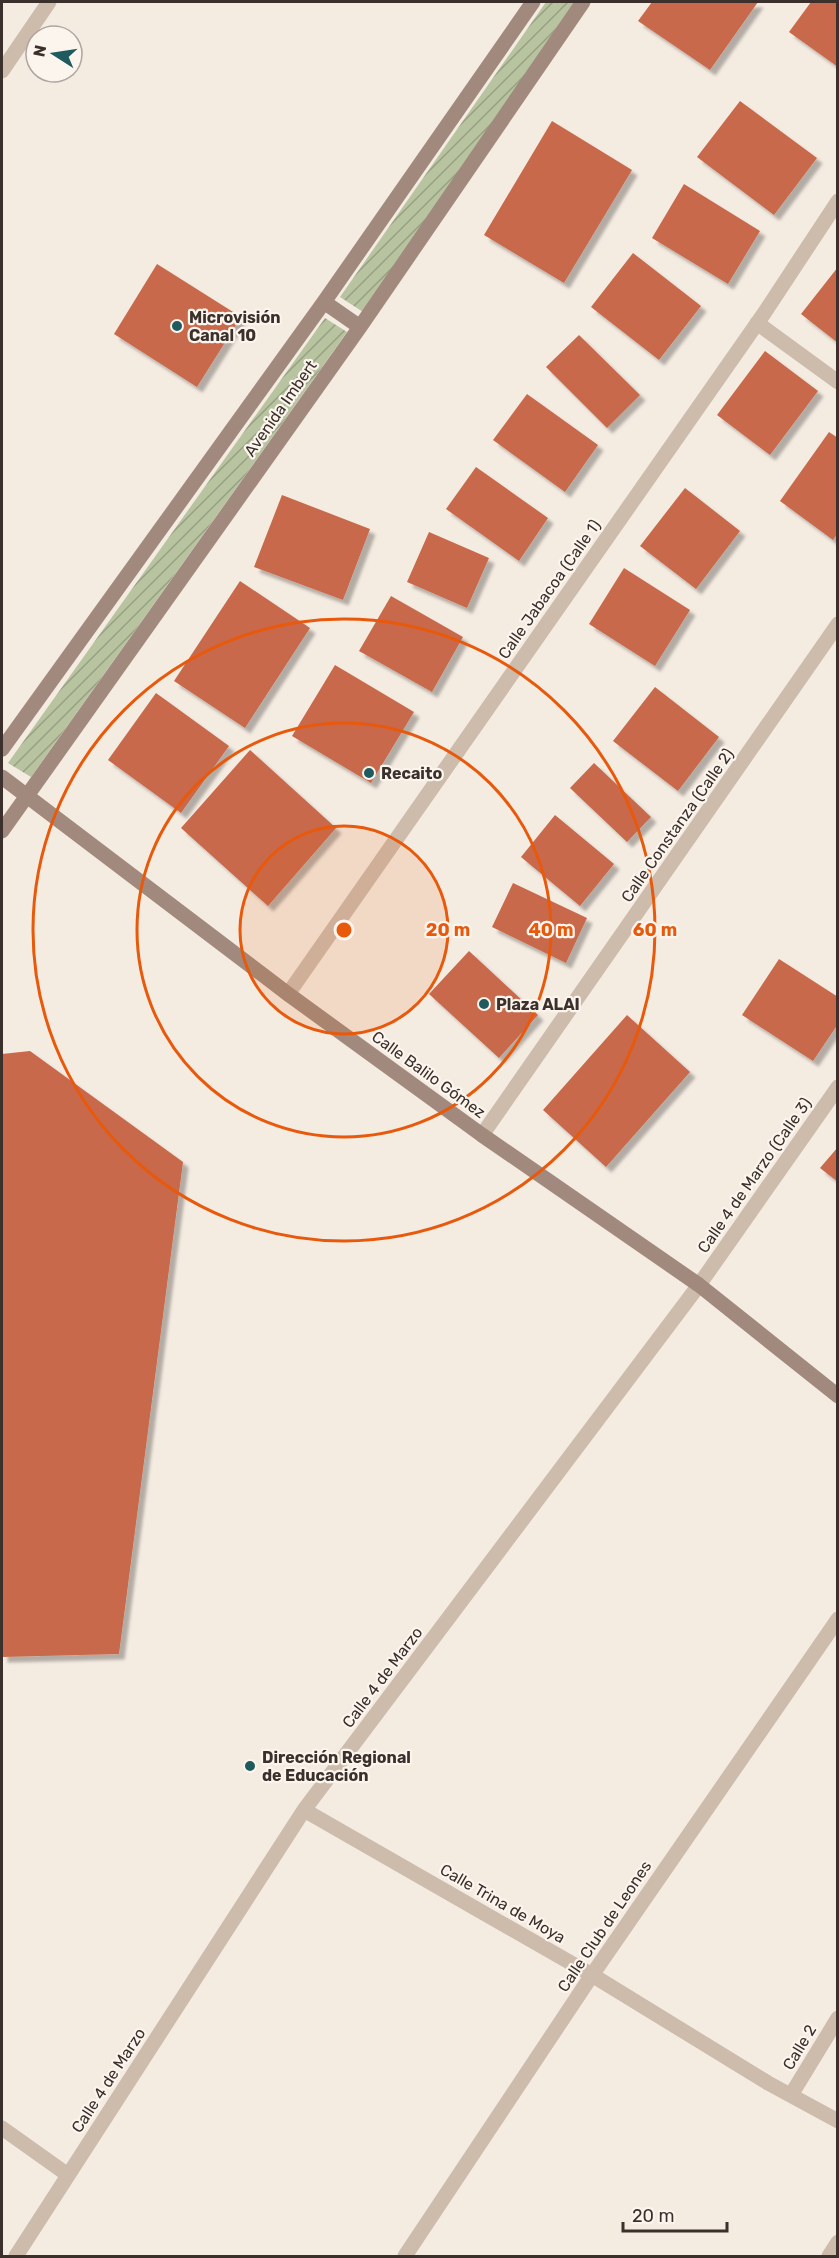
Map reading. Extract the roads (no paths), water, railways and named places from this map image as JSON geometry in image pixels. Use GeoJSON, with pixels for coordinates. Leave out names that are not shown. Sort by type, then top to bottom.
{"type":"FeatureCollection","features":[{"type":"Feature","properties":{"kind":"main road","name":"Avenida Imbert"},"geometry":{"type":"LineString","coordinates":[[2,749],[324,302],[533,2]]}},
{"type":"Feature","properties":{"kind":"main road","name":"Avenida Imbert"},"geometry":{"type":"LineString","coordinates":[[2,831],[360,327],[583,2]]}},
{"type":"Feature","properties":{"kind":"main road"},"geometry":{"type":"LineString","coordinates":[[324,302],[360,327]]}},
{"type":"Feature","properties":{"kind":"main road","name":"Calle Balilo Gómez"},"geometry":{"type":"LineString","coordinates":[[2,777],[288,994],[482,1135],[699,1285],[837,1396]]}},
{"type":"Feature","properties":{"kind":"street"},"geometry":{"type":"LineString","coordinates":[[2,71],[49,2]]}},
{"type":"Feature","properties":{"kind":"street","name":"Calle Jabacoa (Calle 1)"},"geometry":{"type":"LineString","coordinates":[[288,994],[757,323],[837,201]]}},
{"type":"Feature","properties":{"kind":"street"},"geometry":{"type":"LineString","coordinates":[[757,323],[837,382]]}},
{"type":"Feature","properties":{"kind":"street","name":"Calle Constanza (Calle 2)"},"geometry":{"type":"LineString","coordinates":[[482,1135],[837,624]]}},
{"type":"Feature","properties":{"kind":"street","name":"Calle 4 de Marzo (Calle 3)"},"geometry":{"type":"LineString","coordinates":[[699,1285],[837,1087]]}},
{"type":"Feature","properties":{"kind":"street","name":"Calle 4 de Marzo"},"geometry":{"type":"LineString","coordinates":[[16,2256],[304,1810],[699,1285]]}},
{"type":"Feature","properties":{"kind":"street","name":"Calle Club de Leones"},"geometry":{"type":"LineString","coordinates":[[405,2256],[592,1975],[837,1619]]}},
{"type":"Feature","properties":{"kind":"street","name":"Calle Trina de Moya"},"geometry":{"type":"LineString","coordinates":[[304,1810],[592,1975],[837,2121]]}},
{"type":"Feature","properties":{"kind":"street","name":"Calle 2"},"geometry":{"type":"LineString","coordinates":[[791,2095],[837,2018]]}},
{"type":"Feature","properties":{"kind":"street"},"geometry":{"type":"LineString","coordinates":[[2,2128],[68,2175]]}},
{"type":"Feature","properties":{"kind":"street"},"geometry":{"type":"LineString","coordinates":[[829,2256],[837,2242]]}},
{"type":"Feature","properties":{"kind":"place","name":"Microvisión Canal 10"},"geometry":{"type":"Point","coordinates":[177,326]}},
{"type":"Feature","properties":{"kind":"place","name":"Recaito"},"geometry":{"type":"Point","coordinates":[369,773]}},
{"type":"Feature","properties":{"kind":"place","name":"Plaza ALAI"},"geometry":{"type":"Point","coordinates":[484,1004]}},
{"type":"Feature","properties":{"kind":"place","name":"Dirección Regional de Educación"},"geometry":{"type":"Point","coordinates":[250,1766]}}]}
